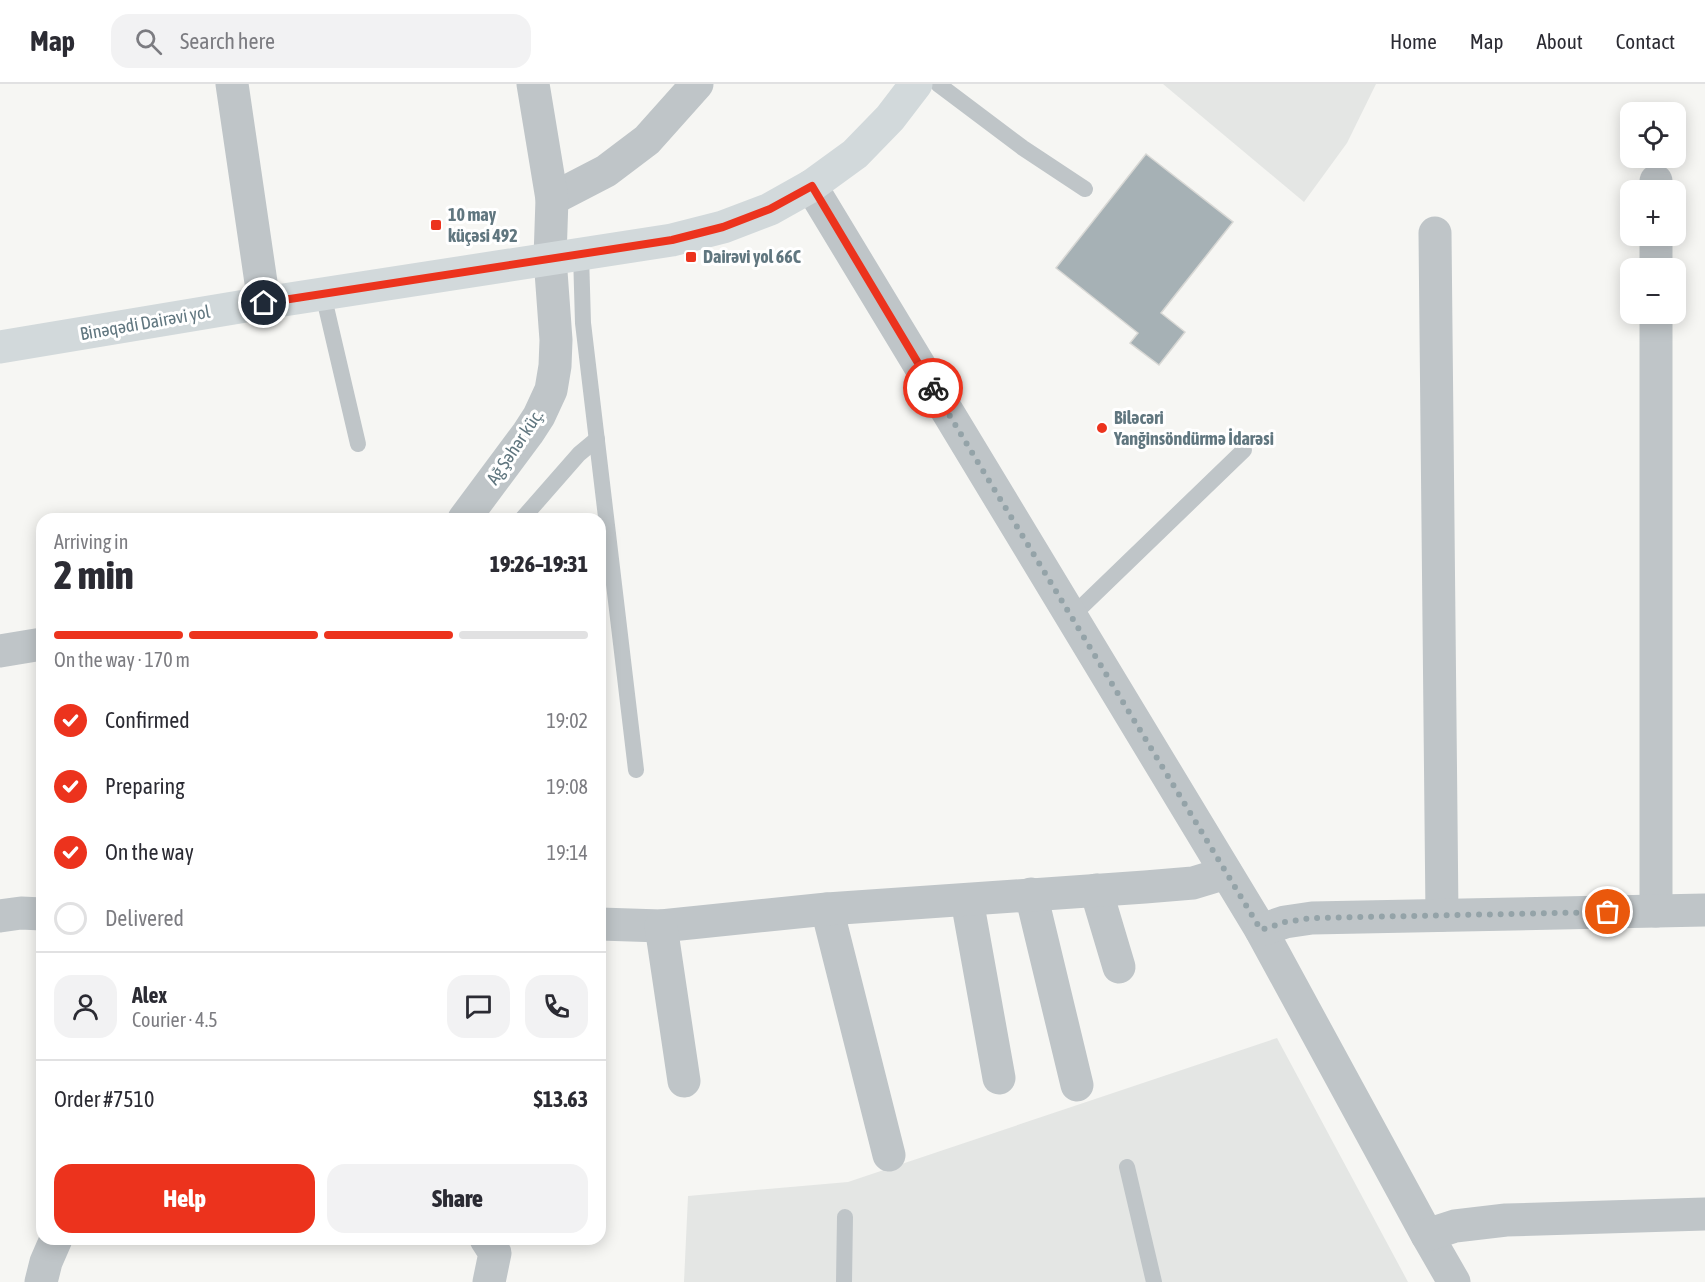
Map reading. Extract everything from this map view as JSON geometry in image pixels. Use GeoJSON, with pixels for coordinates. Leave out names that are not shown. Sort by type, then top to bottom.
{"type":"FeatureCollection","features":[{"type":"Feature","properties":{"kind":"main road","name":"Binəqədi Dairəvi yol"},"geometry":{"type":"LineString","coordinates":[[0,347],[264,303],[672,240],[723,227],[770,209],[812,186],[855,154],[890,118],[916,84]]}},
{"type":"Feature","properties":{"kind":"street"},"geometry":{"type":"LineString","coordinates":[[232,84],[264,303]]}},
{"type":"Feature","properties":{"kind":"street","name":"Ağ Şəhər küç."},"geometry":{"type":"LineString","coordinates":[[468,513],[539,416],[551,390],[555,366],[565,256],[552,199],[532,84]]}},
{"type":"Feature","properties":{"kind":"street"},"geometry":{"type":"LineString","coordinates":[[552,199],[606,171],[647,140],[697,84]]}},
{"type":"Feature","properties":{"kind":"street"},"geometry":{"type":"LineString","coordinates":[[812,186],[1261,930],[1454,1282]]}},
{"type":"Feature","properties":{"kind":"street"},"geometry":{"type":"LineString","coordinates":[[1435,233],[1442,915]]}},
{"type":"Feature","properties":{"kind":"street"},"geometry":{"type":"LineString","coordinates":[[1656,324],[1656,911]]}},
{"type":"Feature","properties":{"kind":"street"},"geometry":{"type":"LineString","coordinates":[[0,651],[36,645]]}},
{"type":"Feature","properties":{"kind":"street"},"geometry":{"type":"LineString","coordinates":[[606,924],[661,926],[827,909],[1193,883],[1226,873]]}},
{"type":"Feature","properties":{"kind":"street"},"geometry":{"type":"LineString","coordinates":[[1096,890],[1119,967]]}},
{"type":"Feature","properties":{"kind":"street"},"geometry":{"type":"LineString","coordinates":[[1031,894],[1077,1085]]}},
{"type":"Feature","properties":{"kind":"street"},"geometry":{"type":"LineString","coordinates":[[967,900],[999,1078]]}},
{"type":"Feature","properties":{"kind":"street"},"geometry":{"type":"LineString","coordinates":[[827,909],[889,1155]]}},
{"type":"Feature","properties":{"kind":"street"},"geometry":{"type":"LineString","coordinates":[[1261,930],[1285,922],[1312,918],[1705,910]]}},
{"type":"Feature","properties":{"kind":"street"},"geometry":{"type":"LineString","coordinates":[[0,916],[36,914]]}},
{"type":"Feature","properties":{"kind":"street"},"geometry":{"type":"LineString","coordinates":[[661,926],[684,1081]]}},
{"type":"Feature","properties":{"kind":"street"},"geometry":{"type":"LineString","coordinates":[[1427,1235],[1455,1226],[1506,1220],[1705,1214]]}},
{"type":"Feature","properties":{"kind":"street"},"geometry":{"type":"LineString","coordinates":[[41,1282],[53,1245]]}},
{"type":"Feature","properties":{"kind":"street"},"geometry":{"type":"LineString","coordinates":[[489,1282],[495,1253],[490,1245]]}},
{"type":"Feature","properties":{"kind":"lane"},"geometry":{"type":"LineString","coordinates":[[939,84],[1023,148],[1085,189]]}},
{"type":"Feature","properties":{"kind":"lane"},"geometry":{"type":"LineString","coordinates":[[565,256],[583,323],[606,513]]}},
{"type":"Feature","properties":{"kind":"lane"},"geometry":{"type":"LineString","coordinates":[[323,294],[358,444]]}},
{"type":"Feature","properties":{"kind":"lane"},"geometry":{"type":"LineString","coordinates":[[527,513],[579,454],[597,439]]}},
{"type":"Feature","properties":{"kind":"lane"},"geometry":{"type":"LineString","coordinates":[[1071,617],[1244,450]]}},
{"type":"Feature","properties":{"kind":"lane"},"geometry":{"type":"LineString","coordinates":[[606,515],[636,770]]}},
{"type":"Feature","properties":{"kind":"lane"},"geometry":{"type":"LineString","coordinates":[[1127,1167],[1154,1282]]}},
{"type":"Feature","properties":{"kind":"lane"},"geometry":{"type":"LineString","coordinates":[[844,1282],[845,1217]]}},
{"type":"Feature","properties":{"kind":"shaded area"},"geometry":{"type":"Polygon","coordinates":[[[1163,84],[1376,84],[1347,143],[1304,202],[1163,84]]]}},
{"type":"Feature","properties":{"kind":"shaded area"},"geometry":{"type":"Polygon","coordinates":[[[1277,1038],[1408,1282],[684,1282],[688,1196],[848,1182],[1277,1038]]]}},
{"type":"Feature","properties":{"kind":"building"},"geometry":{"type":"Polygon","coordinates":[[[1146,154],[1233,222],[1161,313],[1185,332],[1159,365],[1130,343],[1138,333],[1056,268],[1146,154]]]}},
{"type":"Feature","properties":{"kind":"way so far"},"geometry":{"type":"LineString","coordinates":[[933,388],[1261,930],[1285,922],[1312,918],[1608,912]]}},
{"type":"Feature","properties":{"kind":"place","name":"10 may küçəsi 492"},"geometry":{"type":"Point","coordinates":[436,225]}},
{"type":"Feature","properties":{"kind":"place","name":"Dairəvi yol 66C"},"geometry":{"type":"Point","coordinates":[691,257]}},
{"type":"Feature","properties":{"kind":"place","name":"Biləcəri Yanğinsöndürmə İdarəsi"},"geometry":{"type":"Point","coordinates":[1102,428]}},
{"type":"Feature","properties":{"kind":"route"},"geometry":{"type":"LineString","coordinates":[[264,303],[672,240],[723,227],[770,209],[812,186],[933,388]]}}]}
